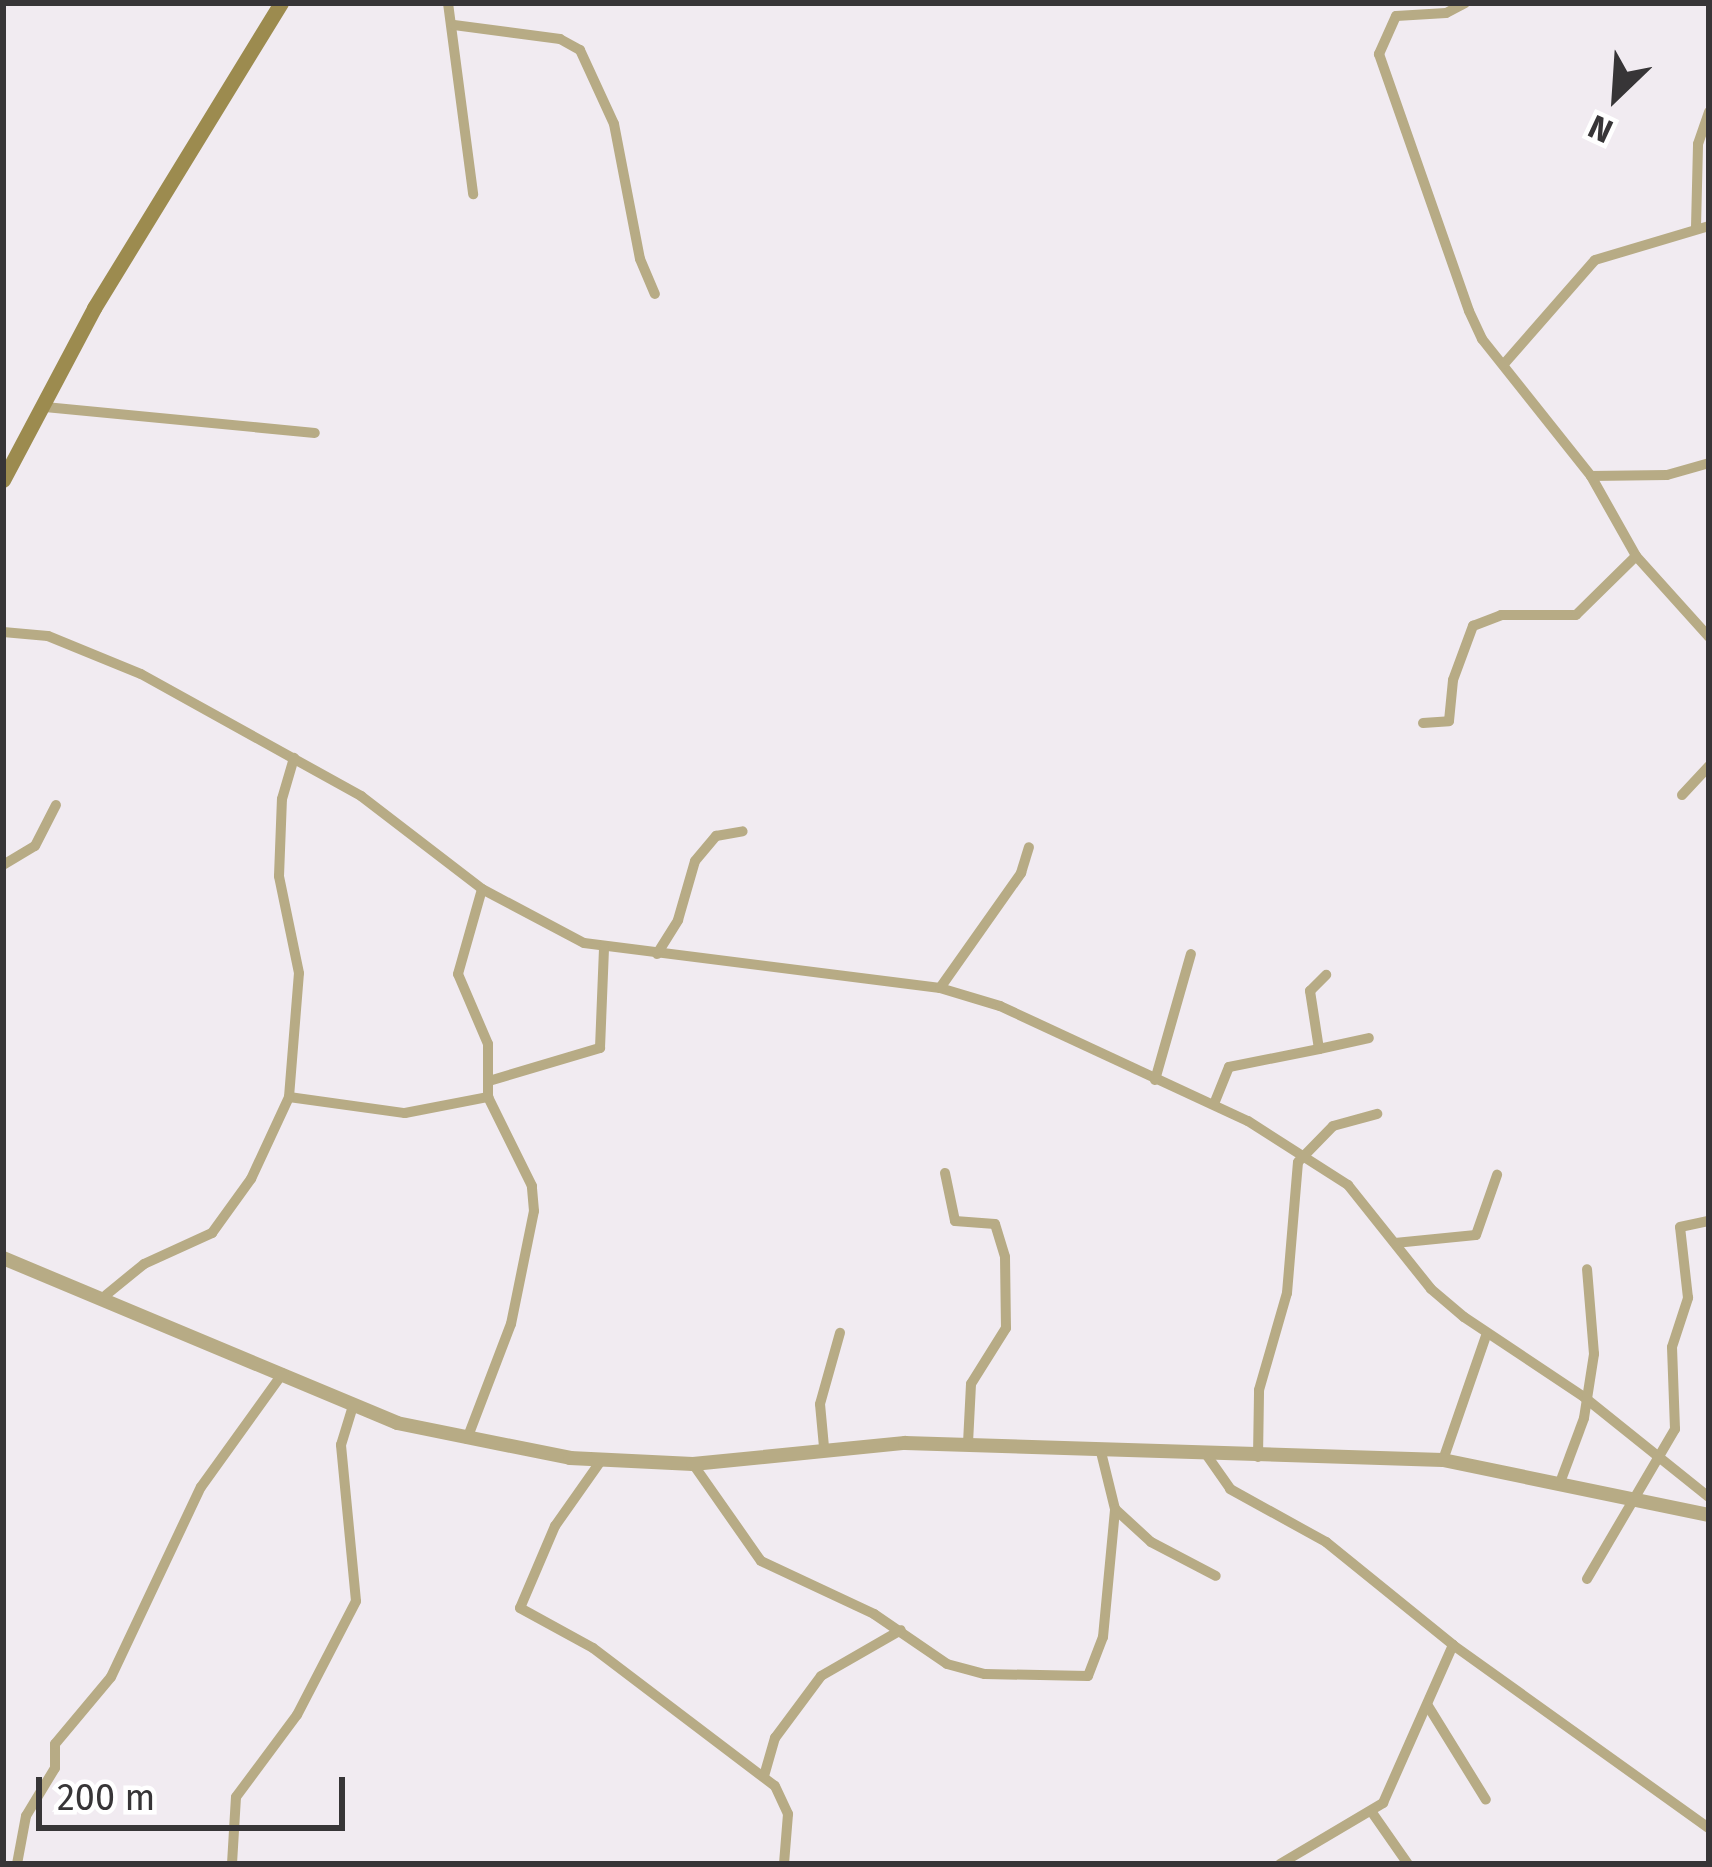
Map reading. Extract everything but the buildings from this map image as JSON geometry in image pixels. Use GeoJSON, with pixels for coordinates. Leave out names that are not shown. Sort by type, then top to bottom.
{"type":"FeatureCollection","features":[{"type":"Feature","properties":{"kind":"main road"},"geometry":{"type":"LineString","coordinates":[[3,480],[10,450],[45,407],[94,308],[281,3]]}},
{"type":"Feature","properties":{"kind":"street"},"geometry":{"type":"LineString","coordinates":[[448,3],[473,194]]}},
{"type":"Feature","properties":{"kind":"street"},"geometry":{"type":"LineString","coordinates":[[1465,3],[1446,13],[1396,16],[1378,55],[1469,311],[1591,476],[1636,556],[1709,637]]}},
{"type":"Feature","properties":{"kind":"street"},"geometry":{"type":"LineString","coordinates":[[454,25],[560,39],[580,50],[614,124],[640,259],[655,294]]}},
{"type":"Feature","properties":{"kind":"street"},"geometry":{"type":"LineString","coordinates":[[1504,364],[1595,260],[1703,227],[1698,143],[1709,112]]}},
{"type":"Feature","properties":{"kind":"street"},"geometry":{"type":"LineString","coordinates":[[45,407],[316,433]]}},
{"type":"Feature","properties":{"kind":"street"},"geometry":{"type":"LineString","coordinates":[[1591,476],[1667,475],[1709,463]]}},
{"type":"Feature","properties":{"kind":"street"},"geometry":{"type":"LineString","coordinates":[[1424,723],[1449,721],[1473,626],[1501,615],[1576,615],[1636,556]]}},
{"type":"Feature","properties":{"kind":"street"},"geometry":{"type":"LineString","coordinates":[[3,632],[85,649],[294,758],[392,814],[482,889],[604,948],[940,988],[1000,1006],[1214,1105],[1306,1155],[1348,1185],[1431,1289],[1487,1334],[1584,1397],[1709,1497]]}},
{"type":"Feature","properties":{"kind":"street"},"geometry":{"type":"LineString","coordinates":[[106,1295],[143,1264],[212,1233],[251,1179],[289,1097],[299,973],[279,876],[282,800],[294,758]]}},
{"type":"Feature","properties":{"kind":"street"},"geometry":{"type":"LineString","coordinates":[[1682,795],[1709,766]]}},
{"type":"Feature","properties":{"kind":"street"},"geometry":{"type":"LineString","coordinates":[[3,865],[35,847],[56,805]]}},
{"type":"Feature","properties":{"kind":"street"},"geometry":{"type":"LineString","coordinates":[[656,954],[678,920],[695,862],[716,836],[743,831]]}},
{"type":"Feature","properties":{"kind":"street"},"geometry":{"type":"LineString","coordinates":[[940,988],[1021,873],[1029,848]]}},
{"type":"Feature","properties":{"kind":"street"},"geometry":{"type":"LineString","coordinates":[[467,1439],[511,1324],[534,1210],[532,1186],[488,1097],[488,1045],[458,960],[482,889]]}},
{"type":"Feature","properties":{"kind":"street"},"geometry":{"type":"LineString","coordinates":[[489,1081],[600,1048],[604,948]]}},
{"type":"Feature","properties":{"kind":"street"},"geometry":{"type":"LineString","coordinates":[[1155,1080],[1191,954]]}},
{"type":"Feature","properties":{"kind":"street"},"geometry":{"type":"LineString","coordinates":[[1318,1049],[1310,991],[1326,975]]}},
{"type":"Feature","properties":{"kind":"street"},"geometry":{"type":"LineString","coordinates":[[1214,1105],[1229,1067],[1369,1038]]}},
{"type":"Feature","properties":{"kind":"street"},"geometry":{"type":"LineString","coordinates":[[289,1097],[405,1113],[488,1097]]}},
{"type":"Feature","properties":{"kind":"street"},"geometry":{"type":"LineString","coordinates":[[1258,1457],[1259,1390],[1287,1293],[1297,1170],[1333,1126],[1377,1114]]}},
{"type":"Feature","properties":{"kind":"street"},"geometry":{"type":"LineString","coordinates":[[945,1173],[955,1221],[994,1224],[1005,1257],[1006,1328],[971,1384],[968,1444]]}},
{"type":"Feature","properties":{"kind":"street"},"geometry":{"type":"LineString","coordinates":[[1395,1243],[1476,1235],[1497,1175]]}},
{"type":"Feature","properties":{"kind":"street"},"geometry":{"type":"LineString","coordinates":[[1587,1580],[1679,1412],[1672,1347],[1688,1298],[1680,1227],[1709,1221]]}},
{"type":"Feature","properties":{"kind":"street"},"geometry":{"type":"LineString","coordinates":[[3,1258],[106,1295],[353,1406],[467,1439],[600,1462],[693,1463],[824,1447],[968,1444],[1208,1457],[1443,1460],[1561,1480],[1709,1515]]}},
{"type":"Feature","properties":{"kind":"street"},"geometry":{"type":"LineString","coordinates":[[1561,1480],[1594,1354],[1586,1269]]}},
{"type":"Feature","properties":{"kind":"street"},"geometry":{"type":"LineString","coordinates":[[824,1447],[820,1404],[840,1333]]}},
{"type":"Feature","properties":{"kind":"street"},"geometry":{"type":"LineString","coordinates":[[1443,1460],[1487,1334]]}},
{"type":"Feature","properties":{"kind":"street"},"geometry":{"type":"LineString","coordinates":[[17,1864],[26,1816],[56,1768],[55,1744],[110,1677],[201,1487],[283,1372]]}},
{"type":"Feature","properties":{"kind":"street"},"geometry":{"type":"LineString","coordinates":[[232,1864],[236,1797],[297,1715],[356,1601],[341,1445],[353,1406]]}},
{"type":"Feature","properties":{"kind":"street"},"geometry":{"type":"LineString","coordinates":[[693,1463],[761,1562],[874,1614],[964,1670],[1088,1676],[1103,1636],[1115,1509],[1101,1452]]}},
{"type":"Feature","properties":{"kind":"street"},"geometry":{"type":"LineString","coordinates":[[1208,1457],[1230,1489],[1326,1542],[1453,1645],[1709,1828]]}},
{"type":"Feature","properties":{"kind":"street"},"geometry":{"type":"LineString","coordinates":[[600,1462],[555,1526],[520,1608],[593,1648],[764,1776],[788,1814],[784,1864]]}},
{"type":"Feature","properties":{"kind":"street"},"geometry":{"type":"LineString","coordinates":[[1115,1509],[1151,1542],[1216,1576]]}},
{"type":"Feature","properties":{"kind":"street"},"geometry":{"type":"LineString","coordinates":[[874,1614],[875,1642]]}},
{"type":"Feature","properties":{"kind":"street"},"geometry":{"type":"LineString","coordinates":[[764,1776],[765,1759],[821,1676],[901,1630]]}},
{"type":"Feature","properties":{"kind":"street"},"geometry":{"type":"LineString","coordinates":[[1280,1864],[1371,1810],[1393,1789],[1453,1645]]}},
{"type":"Feature","properties":{"kind":"street"},"geometry":{"type":"LineString","coordinates":[[1428,1706],[1486,1800]]}},
{"type":"Feature","properties":{"kind":"street"},"geometry":{"type":"LineString","coordinates":[[747,1767],[765,1759]]}},
{"type":"Feature","properties":{"kind":"street"},"geometry":{"type":"LineString","coordinates":[[1371,1810],[1408,1864]]}}]}
